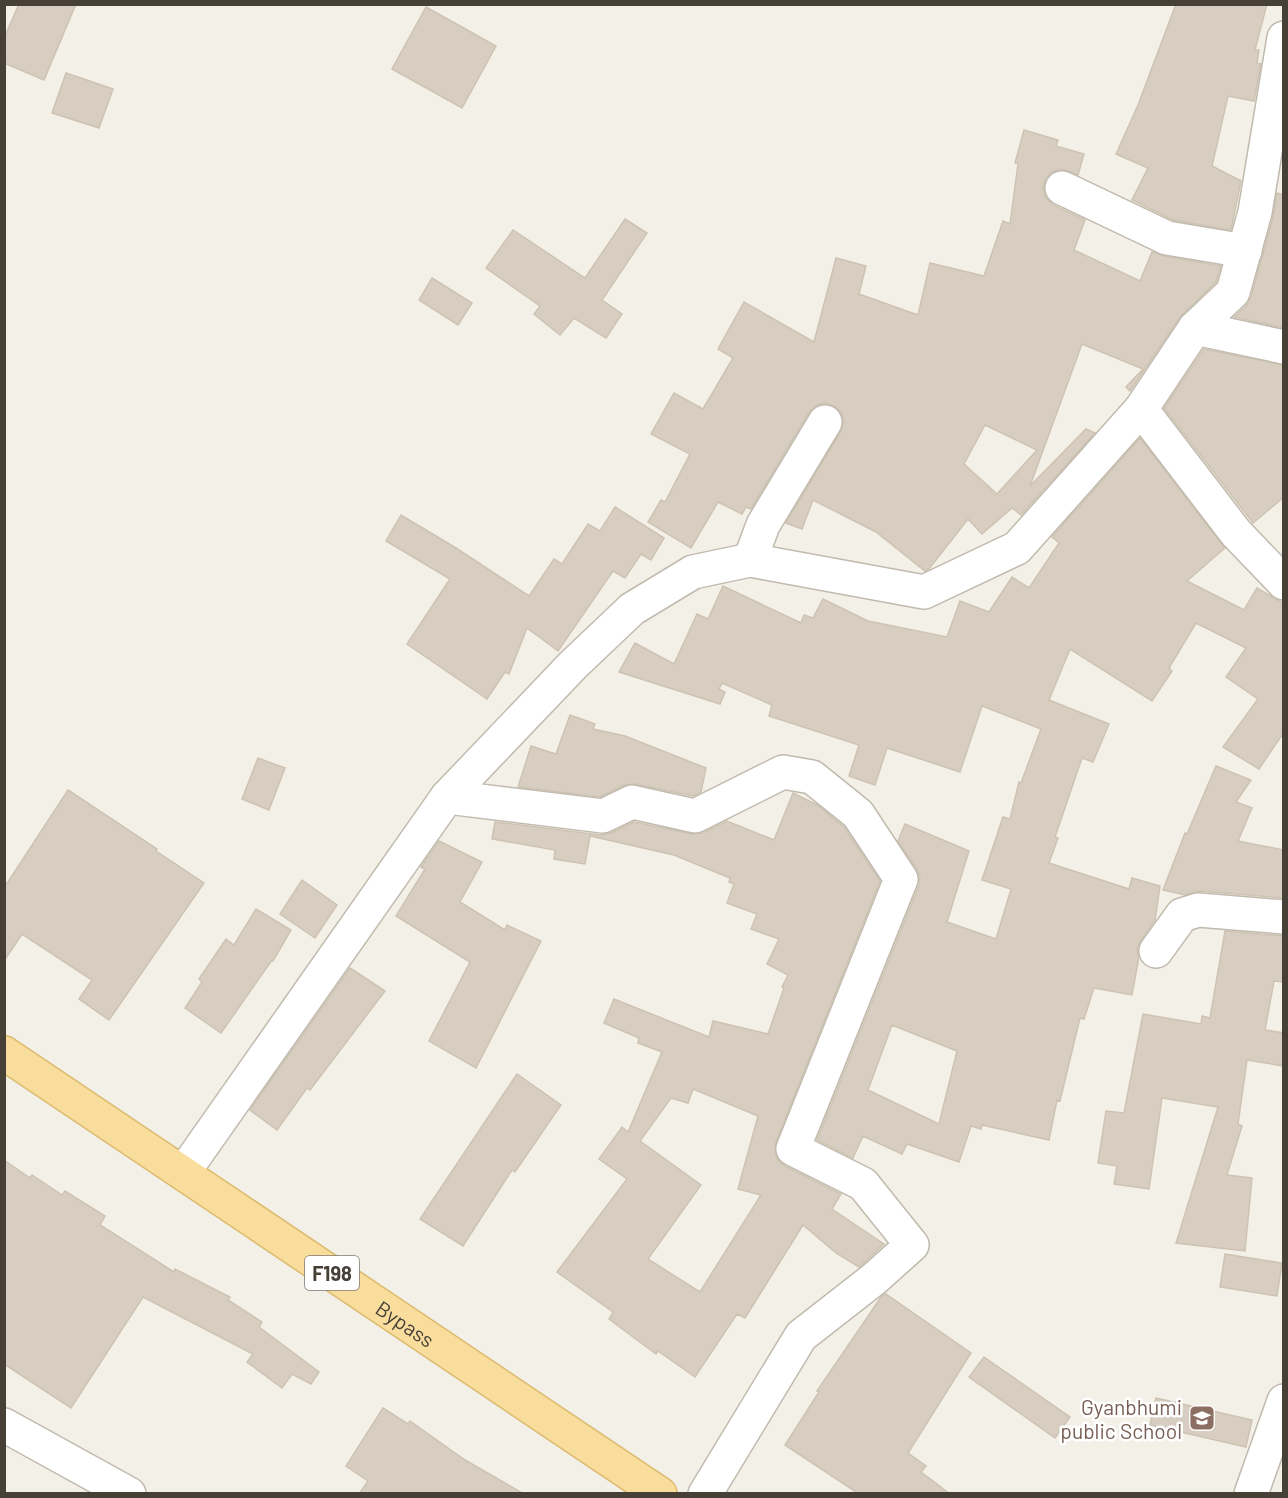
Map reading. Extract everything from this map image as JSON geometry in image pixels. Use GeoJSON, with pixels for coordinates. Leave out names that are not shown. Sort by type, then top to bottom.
{"type":"FeatureCollection","features":[{"type":"Feature","properties":{"kind":"main road","name":"Bypass"},"geometry":{"type":"LineString","coordinates":[[4,1053],[660,1494]]}},
{"type":"Feature","properties":{"kind":"street"},"geometry":{"type":"LineString","coordinates":[[183,1173],[447,796],[573,665],[633,609],[693,572],[750,560],[924,592],[1017,548],[1141,409],[1195,328],[1233,292],[1256,212],[1284,38]]}},
{"type":"Feature","properties":{"kind":"street"},"geometry":{"type":"LineString","coordinates":[[1062,188],[1167,238],[1245,251]]}},
{"type":"Feature","properties":{"kind":"street"},"geometry":{"type":"LineString","coordinates":[[1195,328],[1284,346]]}},
{"type":"Feature","properties":{"kind":"street"},"geometry":{"type":"LineString","coordinates":[[1141,409],[1236,533],[1284,583]]}},
{"type":"Feature","properties":{"kind":"street"},"geometry":{"type":"LineString","coordinates":[[750,560],[763,525],[825,422]]}},
{"type":"Feature","properties":{"kind":"street"},"geometry":{"type":"LineString","coordinates":[[447,796],[603,816],[632,802],[695,816],[783,772],[812,777],[858,814],[901,879],[793,1149],[863,1185],[912,1245],[874,1279],[801,1336],[705,1494]]}},
{"type":"Feature","properties":{"kind":"street"},"geometry":{"type":"LineString","coordinates":[[1156,951],[1182,915],[1198,910],[1284,917]]}},
{"type":"Feature","properties":{"kind":"street"},"geometry":{"type":"LineString","coordinates":[[1251,1494],[1284,1401]]}},
{"type":"Feature","properties":{"kind":"street"},"geometry":{"type":"LineString","coordinates":[[4,1425],[129,1494]]}},
{"type":"Feature","properties":{"kind":"building"},"geometry":{"type":"Polygon","coordinates":[[[19,4],[76,4],[44,80],[4,63],[4,38],[19,4]]]}},
{"type":"Feature","properties":{"kind":"building"},"geometry":{"type":"Polygon","coordinates":[[[1176,4],[1267,4],[1255,50],[1259,50],[1257,63],[1261,64],[1254,101],[1228,96],[1212,166],[1241,181],[1231,230],[1173,220],[1132,200],[1148,168],[1116,154],[1138,105],[1176,4]]]}},
{"type":"Feature","properties":{"kind":"building"},"geometry":{"type":"Polygon","coordinates":[[[426,7],[496,46],[462,108],[392,69],[426,7]]]}},
{"type":"Feature","properties":{"kind":"building"},"geometry":{"type":"Polygon","coordinates":[[[66,73],[113,89],[99,128],[52,113],[66,73]]]}},
{"type":"Feature","properties":{"kind":"building"},"geometry":{"type":"Polygon","coordinates":[[[1024,130],[1058,140],[1056,146],[1084,154],[1078,175],[1061,169],[1052,172],[1045,179],[1043,189],[1046,198],[1053,205],[1085,220],[1074,250],[1140,281],[1152,252],[1221,266],[1216,282],[1180,317],[1130,391],[1126,387],[1143,369],[1082,344],[1030,486],[1086,429],[1095,433],[1021,515],[1012,508],[982,534],[968,519],[929,569],[925,571],[876,532],[813,500],[802,529],[786,523],[841,431],[844,422],[841,412],[825,403],[815,406],[809,412],[751,509],[746,507],[742,514],[718,502],[691,548],[648,522],[661,500],[665,502],[690,454],[651,434],[674,393],[703,409],[733,358],[718,349],[744,302],[814,342],[836,258],[866,266],[859,294],[918,315],[930,263],[984,276],[1003,221],[1010,224],[1018,164],[1015,163],[1024,130]],[[985,425],[964,464],[997,494],[1037,450],[985,425]]]}},
{"type":"Feature","properties":{"kind":"building"},"geometry":{"type":"Polygon","coordinates":[[[1277,193],[1284,195],[1284,328],[1234,317],[1246,306],[1251,297],[1273,217],[1277,193]]]}},
{"type":"Feature","properties":{"kind":"building"},"geometry":{"type":"Polygon","coordinates":[[[625,219],[647,233],[602,300],[622,314],[606,338],[574,318],[560,335],[534,314],[540,306],[486,268],[513,230],[585,278],[625,219]]]}},
{"type":"Feature","properties":{"kind":"building"},"geometry":{"type":"Polygon","coordinates":[[[432,278],[472,303],[458,325],[419,300],[432,278]]]}},
{"type":"Feature","properties":{"kind":"building"},"geometry":{"type":"Polygon","coordinates":[[[1204,349],[1284,365],[1284,497],[1253,523],[1164,408],[1204,349]]]}},
{"type":"Feature","properties":{"kind":"building"},"geometry":{"type":"Polygon","coordinates":[[[1140,438],[1225,548],[1187,581],[1244,610],[1257,588],[1284,604],[1284,732],[1259,769],[1223,747],[1258,699],[1226,677],[1246,648],[1196,623],[1169,668],[1172,671],[1152,701],[1070,649],[1049,700],[1109,724],[1093,762],[1082,758],[1055,837],[1058,838],[1049,863],[1129,889],[1132,878],[1160,886],[1155,920],[1137,949],[1139,957],[1132,995],[1094,988],[1084,1019],[1080,1018],[1060,1101],[1057,1100],[1049,1140],[982,1125],[981,1129],[971,1126],[959,1162],[907,1144],[902,1154],[863,1136],[853,1158],[817,1140],[919,885],[920,878],[917,869],[898,841],[905,824],[969,851],[947,922],[996,939],[1011,889],[982,880],[1003,817],[1010,819],[1019,782],[1021,783],[1041,729],[982,706],[960,772],[887,748],[875,785],[849,776],[859,745],[769,716],[772,705],[722,683],[719,689],[725,692],[720,704],[619,672],[635,643],[674,664],[697,614],[708,619],[723,586],[801,623],[804,615],[813,618],[823,599],[868,621],[947,637],[960,601],[989,612],[1012,577],[1029,588],[1059,543],[1052,537],[1140,438]],[[892,1025],[868,1090],[939,1124],[957,1051],[892,1025]]]}},
{"type":"Feature","properties":{"kind":"building"},"geometry":{"type":"Polygon","coordinates":[[[615,507],[664,538],[651,560],[641,554],[625,578],[613,571],[558,651],[527,628],[509,674],[505,672],[487,699],[407,644],[450,579],[386,541],[401,515],[529,596],[554,559],[562,564],[588,524],[600,531],[615,507]]]}},
{"type":"Feature","properties":{"kind":"building"},"geometry":{"type":"Polygon","coordinates":[[[570,715],[595,724],[593,729],[625,736],[706,768],[701,792],[693,796],[635,784],[624,785],[600,797],[518,787],[531,746],[556,754],[570,715]]]}},
{"type":"Feature","properties":{"kind":"building"},"geometry":{"type":"Polygon","coordinates":[[[258,758],[285,768],[269,810],[242,799],[258,758]]]}},
{"type":"Feature","properties":{"kind":"building"},"geometry":{"type":"Polygon","coordinates":[[[1216,766],[1251,780],[1236,802],[1252,808],[1238,841],[1284,850],[1284,898],[1200,891],[1185,895],[1163,890],[1185,833],[1187,834],[1216,766]]]}},
{"type":"Feature","properties":{"kind":"building"},"geometry":{"type":"Polygon","coordinates":[[[68,790],[204,883],[109,1020],[79,999],[92,980],[22,934],[4,961],[4,888],[68,790]]]}},
{"type":"Feature","properties":{"kind":"building"},"geometry":{"type":"Polygon","coordinates":[[[793,793],[817,805],[844,827],[880,881],[776,1142],[775,1152],[778,1160],[785,1166],[841,1194],[832,1209],[884,1244],[859,1267],[836,1253],[803,1225],[745,1318],[737,1314],[695,1377],[658,1351],[656,1354],[609,1319],[613,1312],[557,1272],[627,1179],[599,1159],[622,1127],[628,1132],[662,1052],[638,1043],[639,1038],[604,1023],[614,999],[709,1037],[713,1021],[768,1034],[784,988],[782,987],[788,975],[767,964],[779,939],[751,929],[757,914],[727,903],[734,884],[729,882],[730,878],[674,855],[590,836],[585,864],[554,859],[555,850],[492,839],[495,822],[601,835],[611,833],[634,822],[692,834],[703,833],[727,821],[774,840],[793,793]],[[693,1089],[688,1103],[671,1098],[640,1141],[701,1185],[648,1259],[700,1292],[761,1195],[738,1189],[758,1116],[693,1089]]]}},
{"type":"Feature","properties":{"kind":"building"},"geometry":{"type":"Polygon","coordinates":[[[439,841],[482,862],[460,902],[505,930],[507,925],[541,941],[476,1068],[429,1041],[470,962],[396,916],[425,869],[421,867],[439,841]]]}},
{"type":"Feature","properties":{"kind":"building"},"geometry":{"type":"Polygon","coordinates":[[[302,880],[337,905],[315,938],[280,914],[302,880]]]}},
{"type":"Feature","properties":{"kind":"building"},"geometry":{"type":"Polygon","coordinates":[[[256,909],[291,930],[273,961],[221,1033],[185,1008],[202,982],[199,979],[226,939],[234,945],[256,909]]]}},
{"type":"Feature","properties":{"kind":"building"},"geometry":{"type":"Polygon","coordinates":[[[1225,931],[1284,936],[1284,982],[1274,981],[1265,1030],[1284,1033],[1284,1066],[1247,1060],[1238,1124],[1242,1126],[1227,1175],[1252,1178],[1245,1251],[1176,1243],[1218,1107],[1162,1098],[1149,1189],[1114,1184],[1117,1166],[1098,1163],[1106,1111],[1124,1113],[1143,1014],[1201,1024],[1202,1016],[1210,1018],[1225,931]]]}},
{"type":"Feature","properties":{"kind":"building"},"geometry":{"type":"Polygon","coordinates":[[[350,968],[385,991],[310,1090],[307,1088],[277,1130],[250,1110],[350,968]]]}},
{"type":"Feature","properties":{"kind":"building"},"geometry":{"type":"Polygon","coordinates":[[[517,1074],[561,1105],[515,1172],[512,1170],[463,1246],[420,1219],[517,1074]]]}},
{"type":"Feature","properties":{"kind":"building"},"geometry":{"type":"Polygon","coordinates":[[[4,1160],[30,1178],[32,1175],[62,1195],[65,1191],[105,1216],[100,1225],[174,1272],[175,1269],[230,1297],[228,1300],[262,1322],[259,1327],[319,1372],[311,1384],[292,1374],[282,1388],[247,1362],[253,1354],[143,1297],[71,1408],[4,1364],[4,1160]]]}},
{"type":"Feature","properties":{"kind":"building"},"geometry":{"type":"Polygon","coordinates":[[[1225,1254],[1282,1263],[1277,1296],[1220,1287],[1225,1254]]]}},
{"type":"Feature","properties":{"kind":"building"},"geometry":{"type":"Polygon","coordinates":[[[886,1294],[971,1353],[908,1453],[926,1466],[921,1472],[950,1494],[859,1494],[785,1445],[819,1392],[817,1391],[881,1297],[886,1294]]]}},
{"type":"Feature","properties":{"kind":"building"},"geometry":{"type":"Polygon","coordinates":[[[984,1357],[1070,1417],[1055,1438],[969,1377],[984,1357]]]}},
{"type":"Feature","properties":{"kind":"building"},"geometry":{"type":"Polygon","coordinates":[[[1156,1398],[1252,1420],[1246,1447],[1150,1425],[1156,1398]]]}},
{"type":"Feature","properties":{"kind":"building"},"geometry":{"type":"Polygon","coordinates":[[[383,1408],[408,1424],[410,1421],[465,1460],[524,1494],[359,1494],[368,1481],[346,1466],[383,1408]]]}},
{"type":"Feature","properties":{"kind":"place","name":"Gyanbhumi public School"},"geometry":{"type":"Point","coordinates":[1202,1418]}}]}
